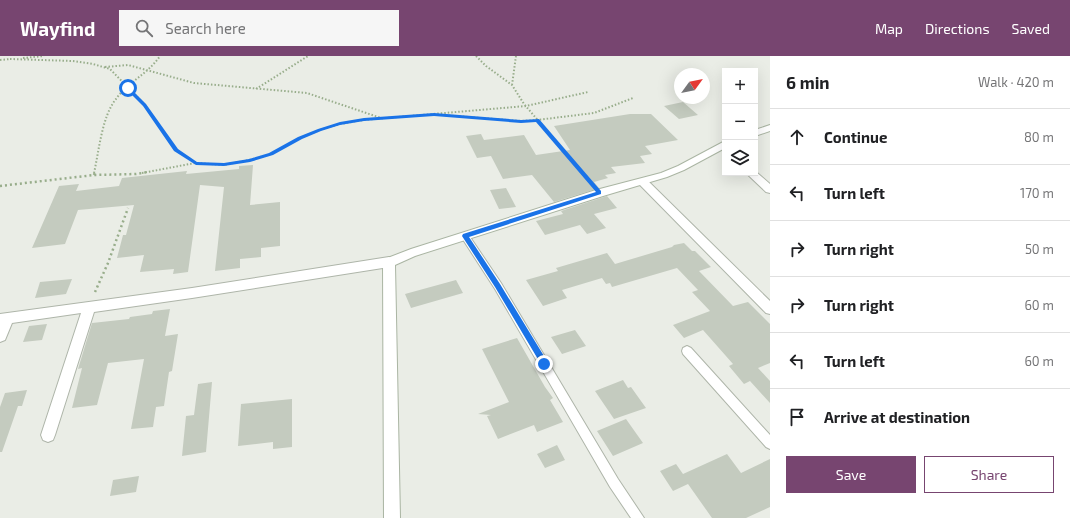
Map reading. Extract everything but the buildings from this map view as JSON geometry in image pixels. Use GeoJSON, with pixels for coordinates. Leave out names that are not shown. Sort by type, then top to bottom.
{"type":"FeatureCollection","features":[{"type":"Feature","properties":{"kind":"street"},"geometry":{"type":"LineString","coordinates":[[758,131],[770,128]]}},
{"type":"Feature","properties":{"kind":"street"},"geometry":{"type":"LineString","coordinates":[[0,336],[4,319],[192,293],[389,262],[411,253],[600,192],[643,182],[681,168],[722,146]]}},
{"type":"Feature","properties":{"kind":"street"},"geometry":{"type":"LineString","coordinates":[[755,176],[770,189]]}},
{"type":"Feature","properties":{"kind":"street"},"geometry":{"type":"LineString","coordinates":[[643,182],[770,309]]}},
{"type":"Feature","properties":{"kind":"street"},"geometry":{"type":"LineString","coordinates":[[389,262],[392,518]]}},
{"type":"Feature","properties":{"kind":"street"},"geometry":{"type":"LineString","coordinates":[[48,435],[89,307]]}},
{"type":"Feature","properties":{"kind":"lane"},"geometry":{"type":"LineString","coordinates":[[465,236],[498,286],[614,483],[638,518]]}},
{"type":"Feature","properties":{"kind":"lane"},"geometry":{"type":"LineString","coordinates":[[686,350],[770,443]]}},
{"type":"Feature","properties":{"kind":"path"},"geometry":{"type":"LineString","coordinates":[[0,60],[44,56]]}},
{"type":"Feature","properties":{"kind":"path"},"geometry":{"type":"LineString","coordinates":[[94,175],[109,112],[115,99],[150,70],[160,56]]}},
{"type":"Feature","properties":{"kind":"path"},"geometry":{"type":"LineString","coordinates":[[256,89],[308,56]]}},
{"type":"Feature","properties":{"kind":"path"},"geometry":{"type":"LineString","coordinates":[[476,56],[486,66],[512,85],[537,120],[600,192]]}},
{"type":"Feature","properties":{"kind":"path"},"geometry":{"type":"LineString","coordinates":[[512,85],[516,56]]}},
{"type":"Feature","properties":{"kind":"path"},"geometry":{"type":"LineString","coordinates":[[10,59],[73,61],[110,69],[144,105],[176,150],[196,163]]}},
{"type":"Feature","properties":{"kind":"path"},"geometry":{"type":"LineString","coordinates":[[103,67],[128,65],[194,83],[307,93],[384,118]]}},
{"type":"Feature","properties":{"kind":"path"},"geometry":{"type":"LineString","coordinates":[[0,186],[94,175],[136,174],[196,163],[224,165],[271,154],[300,138],[340,124],[384,118],[434,115],[526,106],[588,92]]}},
{"type":"Feature","properties":{"kind":"path"},"geometry":{"type":"LineString","coordinates":[[434,115],[521,121],[537,120],[594,113],[633,98]]}},
{"type":"Feature","properties":{"kind":"path"},"geometry":{"type":"LineString","coordinates":[[89,307],[108,263],[128,208]]}},
{"type":"Feature","properties":{"kind":"route"},"geometry":{"type":"LineString","coordinates":[[128,88],[144,105],[176,150],[196,163],[224,165],[250,160],[271,154],[300,138],[320,130],[340,124],[364,120],[434,115],[498,120],[537,120],[600,192],[465,236],[498,286],[544,364]]}}]}
